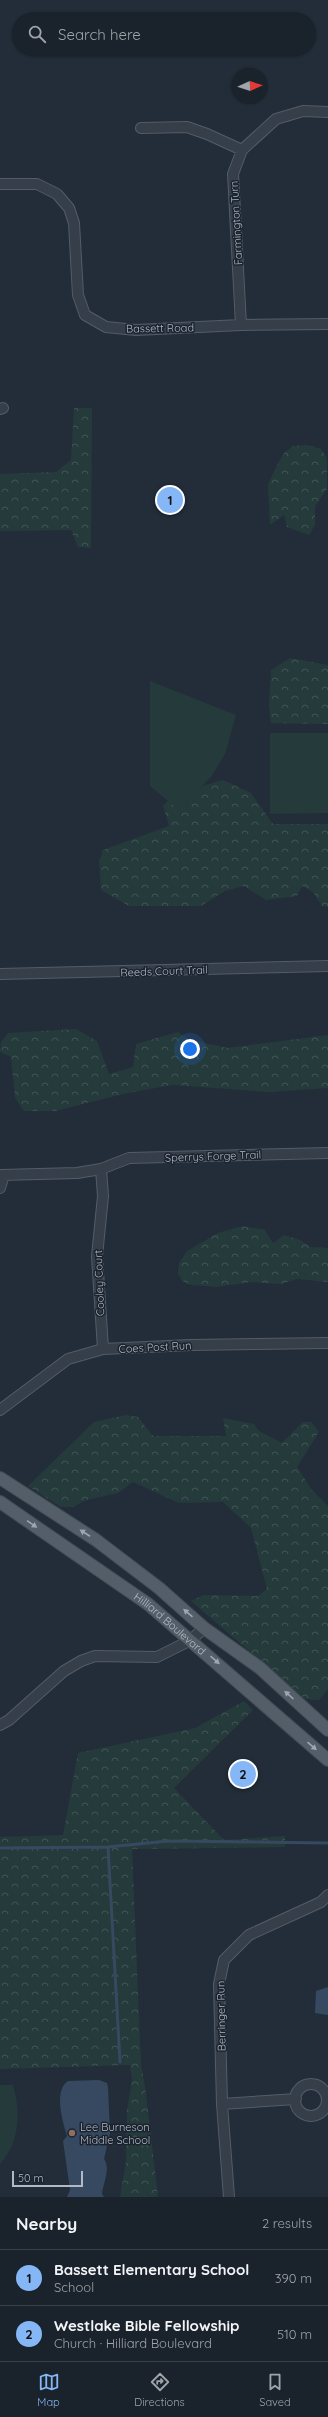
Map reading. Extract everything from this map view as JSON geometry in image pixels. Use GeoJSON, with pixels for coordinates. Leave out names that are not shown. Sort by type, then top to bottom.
{"type":"FeatureCollection","features":[{"type":"Feature","properties":{"kind":"main road","name":"Hilliard Boulevard"},"geometry":{"type":"LineString","coordinates":[[0,1478],[96,1540],[159,1588],[204,1628],[260,1668],[328,1730]]}},
{"type":"Feature","properties":{"kind":"main road","name":"Hilliard Boulevard"},"geometry":{"type":"LineString","coordinates":[[0,1502],[148,1604],[328,1760]]}},
{"type":"Feature","properties":{"kind":"street","name":"Farmington Turn"},"geometry":{"type":"LineString","coordinates":[[241,325],[233,174],[242,150],[276,119],[303,110],[328,112]]}},
{"type":"Feature","properties":{"kind":"street"},"geometry":{"type":"LineString","coordinates":[[141,128],[187,127],[207,134],[242,150]]}},
{"type":"Feature","properties":{"kind":"street","name":"Bassett Road"},"geometry":{"type":"LineString","coordinates":[[0,184],[38,184],[56,194],[68,208],[74,224],[78,295],[85,314],[106,327],[136,330],[241,325],[328,324]]}},
{"type":"Feature","properties":{"kind":"street","name":"Reeds Court Trail"},"geometry":{"type":"LineString","coordinates":[[0,974],[328,966]]}},
{"type":"Feature","properties":{"kind":"street","name":"Sperrys Forge Trail"},"geometry":{"type":"LineString","coordinates":[[2,1175],[78,1173],[100,1169],[129,1158],[328,1153]]}},
{"type":"Feature","properties":{"kind":"street","name":"Cooley Court"},"geometry":{"type":"LineString","coordinates":[[100,1169],[103,1196],[97,1256],[103,1349]]}},
{"type":"Feature","properties":{"kind":"street"},"geometry":{"type":"LineString","coordinates":[[0,1188],[2,1175]]}},
{"type":"Feature","properties":{"kind":"street","name":"Coes Post Run"},"geometry":{"type":"LineString","coordinates":[[0,1410],[68,1360],[103,1349],[191,1345],[328,1343]]}},
{"type":"Feature","properties":{"kind":"street"},"geometry":{"type":"LineString","coordinates":[[0,1725],[9,1720],[64,1671],[81,1661],[95,1656],[157,1657],[191,1640],[204,1628]]}},
{"type":"Feature","properties":{"kind":"street","name":"Berringer Run"},"geometry":{"type":"LineString","coordinates":[[229,2197],[222,2104],[219,1984],[224,1960],[249,1935],[320,1902],[328,1895]]}},
{"type":"Feature","properties":{"kind":"street"},"geometry":{"type":"LineString","coordinates":[[222,2104],[296,2099]]}},
{"type":"Feature","properties":{"kind":"green space"},"geometry":{"type":"Polygon","coordinates":[[[74,408],[92,408],[91,548],[78,547],[71,530],[0,531],[0,474],[56,472],[71,460],[74,408]]]}},
{"type":"Feature","properties":{"kind":"green space"},"geometry":{"type":"Polygon","coordinates":[[[307,445],[321,449],[327,458],[327,489],[315,506],[315,525],[309,535],[287,527],[284,515],[270,525],[268,485],[284,453],[293,446],[307,445]]]}},
{"type":"Feature","properties":{"kind":"green space"},"geometry":{"type":"Polygon","coordinates":[[[290,658],[328,665],[328,724],[271,723],[269,705],[271,670],[290,658]]]}},
{"type":"Feature","properties":{"kind":"green space"},"geometry":{"type":"Polygon","coordinates":[[[150,681],[236,715],[225,754],[211,777],[179,810],[150,786],[150,681]]]}},
{"type":"Feature","properties":{"kind":"green space"},"geometry":{"type":"Polygon","coordinates":[[[270,733],[328,733],[328,813],[270,814],[270,733]]]}},
{"type":"Feature","properties":{"kind":"green space"},"geometry":{"type":"Polygon","coordinates":[[[223,780],[251,793],[273,824],[328,824],[328,907],[322,906],[313,892],[302,886],[297,896],[266,900],[244,886],[225,891],[201,906],[129,906],[101,890],[99,861],[103,850],[169,826],[163,806],[174,794],[223,780]]]}},
{"type":"Feature","properties":{"kind":"green space"},"geometry":{"type":"Polygon","coordinates":[[[76,1029],[97,1041],[109,1074],[133,1067],[136,1044],[178,1032],[188,1039],[227,1048],[328,1035],[328,1088],[269,1092],[172,1085],[123,1094],[55,1111],[24,1111],[15,1098],[11,1057],[0,1052],[1,1042],[8,1033],[76,1029]]]}},
{"type":"Feature","properties":{"kind":"green space"},"geometry":{"type":"Polygon","coordinates":[[[242,1226],[265,1230],[273,1243],[284,1235],[300,1240],[311,1247],[328,1248],[328,1282],[297,1279],[281,1284],[251,1282],[217,1287],[191,1285],[182,1281],[178,1273],[179,1263],[187,1251],[218,1233],[242,1226]]]}},
{"type":"Feature","properties":{"kind":"green space"},"geometry":{"type":"Polygon","coordinates":[[[126,1415],[138,1417],[153,1436],[226,1436],[223,1418],[254,1424],[259,1431],[282,1443],[303,1422],[311,1422],[319,1432],[297,1467],[312,1490],[328,1506],[328,1689],[319,1700],[305,1699],[191,1601],[203,1595],[258,1596],[267,1589],[251,1528],[223,1502],[179,1503],[133,1482],[118,1493],[87,1500],[72,1507],[61,1507],[28,1486],[94,1422],[126,1415]]]}},
{"type":"Feature","properties":{"kind":"green space"},"geometry":{"type":"Polygon","coordinates":[[[244,1701],[253,1710],[174,1788],[224,1840],[285,1836],[285,1847],[132,1849],[141,2064],[146,2093],[158,2197],[120,2197],[126,2161],[127,2111],[132,2079],[130,2065],[0,2069],[0,1837],[63,1835],[78,1753],[195,1728],[244,1701]]]}},
{"type":"Feature","properties":{"kind":"green space"},"geometry":{"type":"Polygon","coordinates":[[[0,2085],[13,2085],[16,2095],[18,2116],[12,2146],[0,2164],[0,2085]]]}},
{"type":"Feature","properties":{"kind":"water"},"geometry":{"type":"Polygon","coordinates":[[[328,1987],[328,2015],[315,2013],[316,1991],[328,1987]]]}},
{"type":"Feature","properties":{"kind":"water"},"geometry":{"type":"Polygon","coordinates":[[[99,2080],[107,2083],[108,2087],[110,2133],[104,2159],[107,2166],[107,2171],[102,2194],[104,2197],[67,2197],[70,2190],[63,2141],[67,2136],[60,2107],[61,2092],[63,2086],[68,2081],[99,2080]]]}},
{"type":"Feature","properties":{"kind":"waterway"},"geometry":{"type":"LineString","coordinates":[[0,1848],[108,1847],[168,1841],[328,1843]]}},
{"type":"Feature","properties":{"kind":"waterway"},"geometry":{"type":"LineString","coordinates":[[108,1847],[120,2062]]}},
{"type":"Feature","properties":{"kind":"place","name":"Bassett Elementary School"},"geometry":{"type":"Point","coordinates":[170,500]}},
{"type":"Feature","properties":{"kind":"place","name":"Westlake Bible Fellowship"},"geometry":{"type":"Point","coordinates":[243,1774]}},
{"type":"Feature","properties":{"kind":"place","name":"Lee Burneson Middle School"},"geometry":{"type":"Point","coordinates":[72,2133]}}]}
